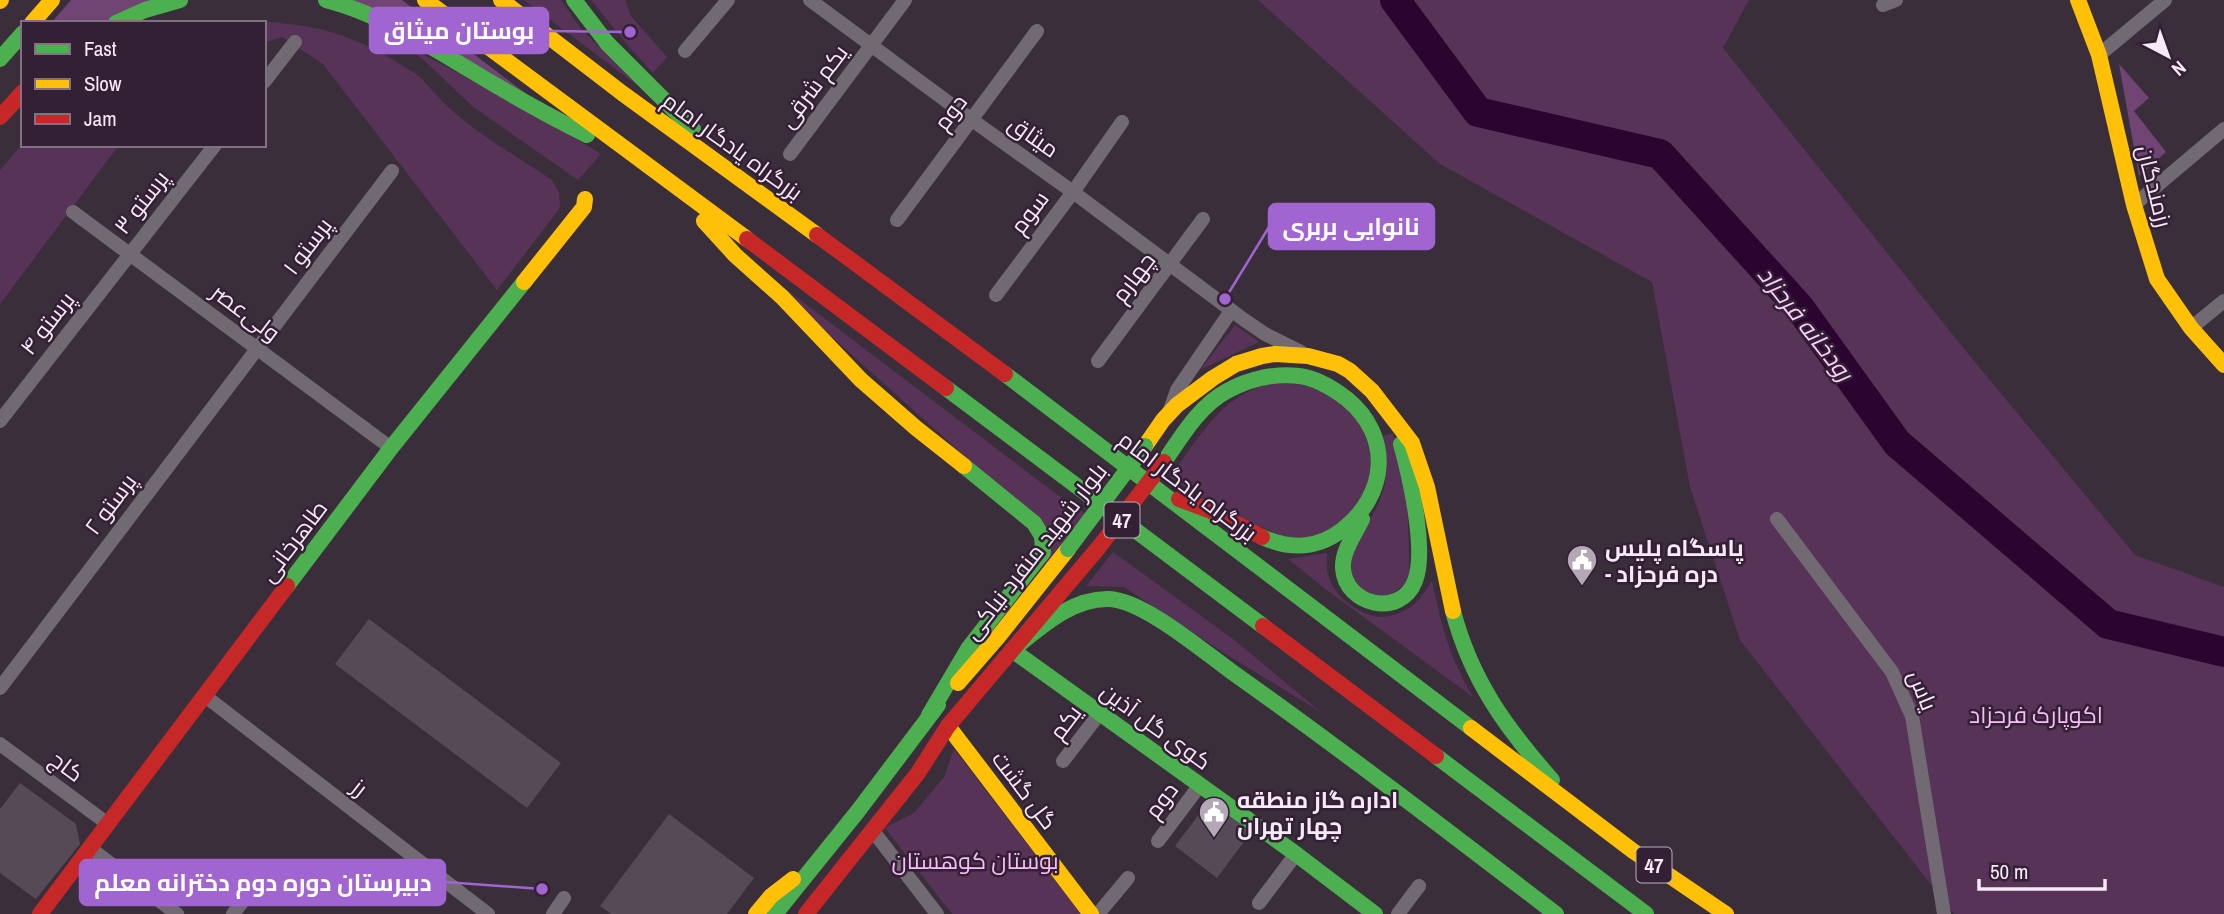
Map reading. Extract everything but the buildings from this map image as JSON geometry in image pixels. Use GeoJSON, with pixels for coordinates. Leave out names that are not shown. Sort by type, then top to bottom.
{"type":"FeatureCollection","features":[{"type":"Feature","properties":{"kind":"main road"},"geometry":{"type":"LineString","coordinates":[[34,21],[52,0]]}},
{"type":"Feature","properties":{"kind":"main road"},"geometry":{"type":"LineString","coordinates":[[120,21],[145,10],[180,0]]}},
{"type":"Feature","properties":{"kind":"main road"},"geometry":{"type":"LineString","coordinates":[[326,0],[372,14],[399,26],[534,108],[648,165]]}},
{"type":"Feature","properties":{"kind":"main road","name":"47"},"geometry":{"type":"LineString","coordinates":[[425,0],[1646,914]]}},
{"type":"Feature","properties":{"kind":"main road","name":"بزرگراه یادگار امام"},"geometry":{"type":"LineString","coordinates":[[501,0],[622,93],[955,336],[1633,852],[1726,914]]}},
{"type":"Feature","properties":{"kind":"main road"},"geometry":{"type":"LineString","coordinates":[[574,0],[607,43],[748,184]]}},
{"type":"Feature","properties":{"kind":"main road","name":"رزمندگان"},"geometry":{"type":"LineString","coordinates":[[2078,0],[2099,55],[2134,205],[2157,279],[2191,328],[2224,365]]}},
{"type":"Feature","properties":{"kind":"main road"},"geometry":{"type":"LineString","coordinates":[[0,59],[21,35]]}},
{"type":"Feature","properties":{"kind":"main road"},"geometry":{"type":"LineString","coordinates":[[0,117],[21,94]]}},
{"type":"Feature","properties":{"kind":"main road"},"geometry":{"type":"LineString","coordinates":[[663,176],[735,255],[790,306],[861,380],[1041,530],[1043,552],[968,649],[929,715]]}},
{"type":"Feature","properties":{"kind":"main road","name":"طاهرخانی"},"geometry":{"type":"LineString","coordinates":[[40,914],[391,448],[584,207],[585,199]]}},
{"type":"Feature","properties":{"kind":"main road","name":"بلوار شهید منفرد نیاکی"},"geometry":{"type":"LineString","coordinates":[[775,914],[858,811],[929,715],[998,637],[1068,549],[1170,411],[1215,374],[1255,357],[1280,353],[1322,358],[1354,372],[1376,393],[1394,421],[1411,440],[1422,467],[1452,607],[1467,656],[1484,692],[1516,739],[1583,814]]}},
{"type":"Feature","properties":{"kind":"main road","name":"بلوار شهید منفرد نیاکی"},"geometry":{"type":"LineString","coordinates":[[806,914],[918,773],[948,726],[1099,547],[1200,414],[1226,392],[1254,378],[1276,374],[1308,377],[1333,387],[1349,398],[1364,415],[1379,448],[1378,482],[1348,547],[1343,575],[1347,586],[1358,597],[1371,604],[1390,604],[1399,600],[1413,587],[1419,567],[1410,477],[1394,421]]}},
{"type":"Feature","properties":{"kind":"main road"},"geometry":{"type":"LineString","coordinates":[[1162,493],[1214,512],[1263,540],[1302,547],[1333,538],[1369,506]]}},
{"type":"Feature","properties":{"kind":"main road"},"geometry":{"type":"LineString","coordinates":[[1012,650],[1058,615],[1080,604],[1107,599],[1126,603],[1148,613],[1304,723],[1556,914]]}},
{"type":"Feature","properties":{"kind":"main road","name":"کوی گل آذین"},"geometry":{"type":"LineString","coordinates":[[1012,650],[1101,711],[1375,914]]}},
{"type":"Feature","properties":{"kind":"main road","name":"گل گشت"},"geometry":{"type":"LineString","coordinates":[[948,726],[1091,914]]}},
{"type":"Feature","properties":{"kind":"main road"},"geometry":{"type":"LineString","coordinates":[[756,914],[771,896],[818,858]]}},
{"type":"Feature","properties":{"kind":"street"},"geometry":{"type":"LineString","coordinates":[[685,51],[728,0]]}},
{"type":"Feature","properties":{"kind":"street","name":"میثاق"},"geometry":{"type":"LineString","coordinates":[[810,0],[1231,311],[1265,334],[1306,354]]}},
{"type":"Feature","properties":{"kind":"street"},"geometry":{"type":"LineString","coordinates":[[872,46],[905,0]]}},
{"type":"Feature","properties":{"kind":"street"},"geometry":{"type":"LineString","coordinates":[[2099,55],[2165,0]]}},
{"type":"Feature","properties":{"kind":"street","name":"دوم"},"geometry":{"type":"LineString","coordinates":[[897,220],[1037,31]]}},
{"type":"Feature","properties":{"kind":"street"},"geometry":{"type":"LineString","coordinates":[[266,79],[295,42]]}},
{"type":"Feature","properties":{"kind":"street","name":"یکم شرقی"},"geometry":{"type":"LineString","coordinates":[[790,154],[872,46]]}},
{"type":"Feature","properties":{"kind":"street","name":"سوم"},"geometry":{"type":"LineString","coordinates":[[996,295],[1122,122]]}},
{"type":"Feature","properties":{"kind":"street"},"geometry":{"type":"LineString","coordinates":[[2134,205],[2224,129]]}},
{"type":"Feature","properties":{"kind":"street","name":"پرستو ۳"},"geometry":{"type":"LineString","coordinates":[[130,254],[213,147]]}},
{"type":"Feature","properties":{"kind":"street","name":"پرستو ۱"},"geometry":{"type":"LineString","coordinates":[[257,348],[392,171]]}},
{"type":"Feature","properties":{"kind":"street","name":"ولی‌عصر"},"geometry":{"type":"LineString","coordinates":[[73,212],[391,448]]}},
{"type":"Feature","properties":{"kind":"street","name":"چهارم"},"geometry":{"type":"LineString","coordinates":[[1098,361],[1203,219]]}},
{"type":"Feature","properties":{"kind":"street","name":"پرستو ۴"},"geometry":{"type":"LineString","coordinates":[[0,421],[130,254]]}},
{"type":"Feature","properties":{"kind":"street"},"geometry":{"type":"LineString","coordinates":[[2191,328],[2224,301]]}},
{"type":"Feature","properties":{"kind":"street"},"geometry":{"type":"LineString","coordinates":[[1170,411],[1177,390],[1231,311]]}},
{"type":"Feature","properties":{"kind":"street","name":"پرستو ۲"},"geometry":{"type":"LineString","coordinates":[[0,688],[257,348]]}},
{"type":"Feature","properties":{"kind":"street","name":"یاس"},"geometry":{"type":"LineString","coordinates":[[1777,519],[1892,672],[1912,716],[1944,914]]}},
{"type":"Feature","properties":{"kind":"street","name":"رز"},"geometry":{"type":"LineString","coordinates":[[205,696],[488,914]]}},
{"type":"Feature","properties":{"kind":"street","name":"یکم"},"geometry":{"type":"LineString","coordinates":[[1063,761],[1101,711]]}},
{"type":"Feature","properties":{"kind":"street","name":"کاج"},"geometry":{"type":"LineString","coordinates":[[0,744],[108,824]]}},
{"type":"Feature","properties":{"kind":"street","name":"دوم"},"geometry":{"type":"LineString","coordinates":[[1158,841],[1200,785]]}},
{"type":"Feature","properties":{"kind":"street"},"geometry":{"type":"LineString","coordinates":[[873,831],[937,914]]}},
{"type":"Feature","properties":{"kind":"street"},"geometry":{"type":"LineString","coordinates":[[90,848],[177,914]]}},
{"type":"Feature","properties":{"kind":"street"},"geometry":{"type":"LineString","coordinates":[[1259,903],[1296,854]]}},
{"type":"Feature","properties":{"kind":"street"},"geometry":{"type":"LineString","coordinates":[[233,914],[262,875]]}},
{"type":"Feature","properties":{"kind":"street"},"geometry":{"type":"LineString","coordinates":[[1098,914],[1128,878]]}},
{"type":"Feature","properties":{"kind":"street"},"geometry":{"type":"LineString","coordinates":[[1398,914],[1419,886]]}},
{"type":"Feature","properties":{"kind":"street"},"geometry":{"type":"LineString","coordinates":[[553,914],[564,898]]}},
{"type":"Feature","properties":{"kind":"green space"},"geometry":{"type":"Polygon","coordinates":[[[524,0],[561,0],[581,29],[646,92],[524,0]]]}},
{"type":"Feature","properties":{"kind":"green space"},"geometry":{"type":"Polygon","coordinates":[[[591,0],[625,0],[631,16],[667,57],[653,73],[629,47],[591,0]]]}},
{"type":"Feature","properties":{"kind":"green space","name":"اکوپارک فرحزاد"},"geometry":{"type":"Polygon","coordinates":[[[1258,0],[1749,0],[1723,48],[1965,350],[2135,555],[2224,587],[2224,914],[1954,914],[1740,640],[1690,487],[1652,282],[1440,164],[1258,0]]]}},
{"type":"Feature","properties":{"kind":"green space"},"geometry":{"type":"Polygon","coordinates":[[[266,23],[330,32],[379,52],[419,76],[451,109],[478,131],[552,180],[559,192],[560,208],[497,290],[323,64],[282,37],[266,42],[266,23]]]}},
{"type":"Feature","properties":{"kind":"green space"},"geometry":{"type":"Polygon","coordinates":[[[405,45],[534,113],[601,154],[578,180],[472,106],[405,45]]]}},
{"type":"Feature","properties":{"kind":"green space"},"geometry":{"type":"Polygon","coordinates":[[[21,145],[118,147],[0,304],[0,170],[21,145]]]}},
{"type":"Feature","properties":{"kind":"green space"},"geometry":{"type":"Polygon","coordinates":[[[741,255],[1086,514],[1044,568],[1050,547],[980,470],[741,255]]]}},
{"type":"Feature","properties":{"kind":"green space"},"geometry":{"type":"Polygon","coordinates":[[[1235,325],[1259,342],[1200,370],[1235,325]]]}},
{"type":"Feature","properties":{"kind":"green space"},"geometry":{"type":"Polygon","coordinates":[[[1275,383],[1311,387],[1341,403],[1355,418],[1365,435],[1370,454],[1370,473],[1364,492],[1354,509],[1337,524],[1305,539],[1293,540],[1238,517],[1170,477],[1206,427],[1228,405],[1254,389],[1275,383]]]}},
{"type":"Feature","properties":{"kind":"green space"},"geometry":{"type":"Polygon","coordinates":[[[1393,433],[1407,495],[1410,581],[1387,597],[1363,592],[1351,575],[1352,551],[1378,505],[1385,485],[1383,436],[1393,433]]]}},
{"type":"Feature","properties":{"kind":"green space"},"geometry":{"type":"Polygon","coordinates":[[[1113,552],[1233,639],[1321,712],[1224,653],[1124,587],[1086,586],[1113,552]]]}},
{"type":"Feature","properties":{"kind":"green space"},"geometry":{"type":"Polygon","coordinates":[[[1327,553],[1328,574],[1333,587],[1358,610],[1373,616],[1388,616],[1411,607],[1432,581],[1447,641],[1473,697],[1288,559],[1327,553]]]}},
{"type":"Feature","properties":{"kind":"green space","name":"بوستان کوهستان"},"geometry":{"type":"Polygon","coordinates":[[[954,749],[1081,914],[952,914],[885,828],[914,813],[944,777],[954,749]]]}},
{"type":"Feature","properties":{"kind":"shaded area"},"geometry":{"type":"Polygon","coordinates":[[[71,0],[155,0],[138,5],[107,21],[53,21],[71,0]]]}},
{"type":"Feature","properties":{"kind":"shaded area"},"geometry":{"type":"Polygon","coordinates":[[[353,0],[402,0],[537,102],[353,0]]]}},
{"type":"Feature","properties":{"kind":"shaded area"},"geometry":{"type":"Polygon","coordinates":[[[2119,64],[2149,98],[2134,111],[2166,152],[2139,176],[2119,64]]]}},
{"type":"Feature","properties":{"kind":"waterway","name":"رودخانه فرحزاد"},"geometry":{"type":"LineString","coordinates":[[1395,0],[1478,112],[1660,154],[1799,307],[1897,443],[2108,624],[2224,652]]}},
{"type":"Feature","properties":{"kind":"traffic: fast"},"geometry":{"type":"LineString","coordinates":[[120,21],[145,10],[180,0]]}},
{"type":"Feature","properties":{"kind":"traffic: fast"},"geometry":{"type":"LineString","coordinates":[[326,0],[364,13],[400,30],[587,135]]}},
{"type":"Feature","properties":{"kind":"traffic: fast"},"geometry":{"type":"LineString","coordinates":[[574,0],[607,43],[693,129]]}},
{"type":"Feature","properties":{"kind":"traffic: fast"},"geometry":{"type":"LineString","coordinates":[[0,59],[21,35]]}},
{"type":"Feature","properties":{"kind":"traffic: fast"},"geometry":{"type":"LineString","coordinates":[[287,586],[391,448],[524,282]]}},
{"type":"Feature","properties":{"kind":"traffic: fast"},"geometry":{"type":"LineString","coordinates":[[1005,374],[1471,728]]}},
{"type":"Feature","properties":{"kind":"traffic: fast"},"geometry":{"type":"LineString","coordinates":[[1164,462],[1208,404],[1244,383],[1271,376],[1306,377],[1331,388],[1347,399],[1362,414],[1372,430],[1377,447],[1379,465],[1369,500],[1342,530],[1323,541],[1293,546],[1262,537]]}},
{"type":"Feature","properties":{"kind":"traffic: fast"},"geometry":{"type":"LineString","coordinates":[[946,388],[1263,626]]}},
{"type":"Feature","properties":{"kind":"traffic: fast"},"geometry":{"type":"LineString","coordinates":[[1362,519],[1343,562],[1346,581],[1363,599],[1374,603],[1398,600],[1408,593],[1415,581],[1419,551],[1413,494],[1401,444]]}},
{"type":"Feature","properties":{"kind":"traffic: fast"},"geometry":{"type":"LineString","coordinates":[[1068,549],[1145,446]]}},
{"type":"Feature","properties":{"kind":"traffic: fast"},"geometry":{"type":"LineString","coordinates":[[929,715],[968,649],[1043,552],[1042,536],[1034,523],[964,466]]}},
{"type":"Feature","properties":{"kind":"traffic: fast"},"geometry":{"type":"LineString","coordinates":[[1012,650],[1045,624],[1082,603],[1109,599],[1138,608],[1172,628],[1314,731],[1556,914]]}},
{"type":"Feature","properties":{"kind":"traffic: fast"},"geometry":{"type":"LineString","coordinates":[[1453,611],[1470,659],[1492,702],[1552,780]]}},
{"type":"Feature","properties":{"kind":"traffic: fast"},"geometry":{"type":"LineString","coordinates":[[1012,650],[1375,914]]}},
{"type":"Feature","properties":{"kind":"traffic: fast"},"geometry":{"type":"LineString","coordinates":[[775,914],[858,811],[938,705]]}},
{"type":"Feature","properties":{"kind":"traffic: fast"},"geometry":{"type":"LineString","coordinates":[[1436,756],[1646,914]]}},
{"type":"Feature","properties":{"kind":"traffic: slow"},"geometry":{"type":"LineString","coordinates":[[34,21],[52,0]]}},
{"type":"Feature","properties":{"kind":"traffic: slow"},"geometry":{"type":"LineString","coordinates":[[425,0],[747,239]]}},
{"type":"Feature","properties":{"kind":"traffic: slow"},"geometry":{"type":"LineString","coordinates":[[501,0],[622,93],[817,235]]}},
{"type":"Feature","properties":{"kind":"traffic: slow"},"geometry":{"type":"LineString","coordinates":[[2078,0],[2099,55],[2134,205],[2157,279],[2191,328],[2224,365]]}},
{"type":"Feature","properties":{"kind":"traffic: slow"},"geometry":{"type":"LineString","coordinates":[[524,282],[584,207],[585,199]]}},
{"type":"Feature","properties":{"kind":"traffic: slow"},"geometry":{"type":"LineString","coordinates":[[704,221],[735,255],[782,297],[861,380],[964,466]]}},
{"type":"Feature","properties":{"kind":"traffic: slow"},"geometry":{"type":"LineString","coordinates":[[1145,446],[1177,405],[1236,364],[1275,354],[1308,356],[1338,364],[1372,391],[1412,443],[1427,487],[1453,611]]}},
{"type":"Feature","properties":{"kind":"traffic: slow"},"geometry":{"type":"LineString","coordinates":[[958,683],[1068,549]]}},
{"type":"Feature","properties":{"kind":"traffic: slow"},"geometry":{"type":"LineString","coordinates":[[948,726],[1091,914]]}},
{"type":"Feature","properties":{"kind":"traffic: slow"},"geometry":{"type":"LineString","coordinates":[[1471,728],[1633,851],[1726,914]]}},
{"type":"Feature","properties":{"kind":"traffic: slow"},"geometry":{"type":"LineString","coordinates":[[756,914],[771,896],[793,879]]}},
{"type":"Feature","properties":{"kind":"traffic: jam"},"geometry":{"type":"LineString","coordinates":[[0,117],[21,94]]}},
{"type":"Feature","properties":{"kind":"traffic: jam"},"geometry":{"type":"LineString","coordinates":[[817,235],[1005,374]]}},
{"type":"Feature","properties":{"kind":"traffic: jam"},"geometry":{"type":"LineString","coordinates":[[747,239],[946,388]]}},
{"type":"Feature","properties":{"kind":"traffic: jam"},"geometry":{"type":"LineString","coordinates":[[1099,547],[1164,462]]}},
{"type":"Feature","properties":{"kind":"traffic: jam"},"geometry":{"type":"LineString","coordinates":[[1179,499],[1214,512],[1262,537]]}},
{"type":"Feature","properties":{"kind":"traffic: jam"},"geometry":{"type":"LineString","coordinates":[[806,914],[918,773],[948,726],[1099,547]]}},
{"type":"Feature","properties":{"kind":"traffic: jam"},"geometry":{"type":"LineString","coordinates":[[40,914],[287,586]]}},
{"type":"Feature","properties":{"kind":"traffic: jam"},"geometry":{"type":"LineString","coordinates":[[1263,626],[1436,756]]}},
{"type":"Feature","properties":{"kind":"place","name":"بوستان میثاق"},"geometry":{"type":"Point","coordinates":[630,32]}},
{"type":"Feature","properties":{"kind":"place","name":"نانوایی بربری"},"geometry":{"type":"Point","coordinates":[1225,299]}},
{"type":"Feature","properties":{"kind":"place","name":"پاسگاه پلیس - دره فرحزاد"},"geometry":{"type":"Point","coordinates":[1582,587]}},
{"type":"Feature","properties":{"kind":"place","name":"اداره گاز منطقه چهار تهران"},"geometry":{"type":"Point","coordinates":[1214,839]}},
{"type":"Feature","properties":{"kind":"place","name":"دبیرستان دوره دوم دخترانه معلم"},"geometry":{"type":"Point","coordinates":[542,889]}}]}
